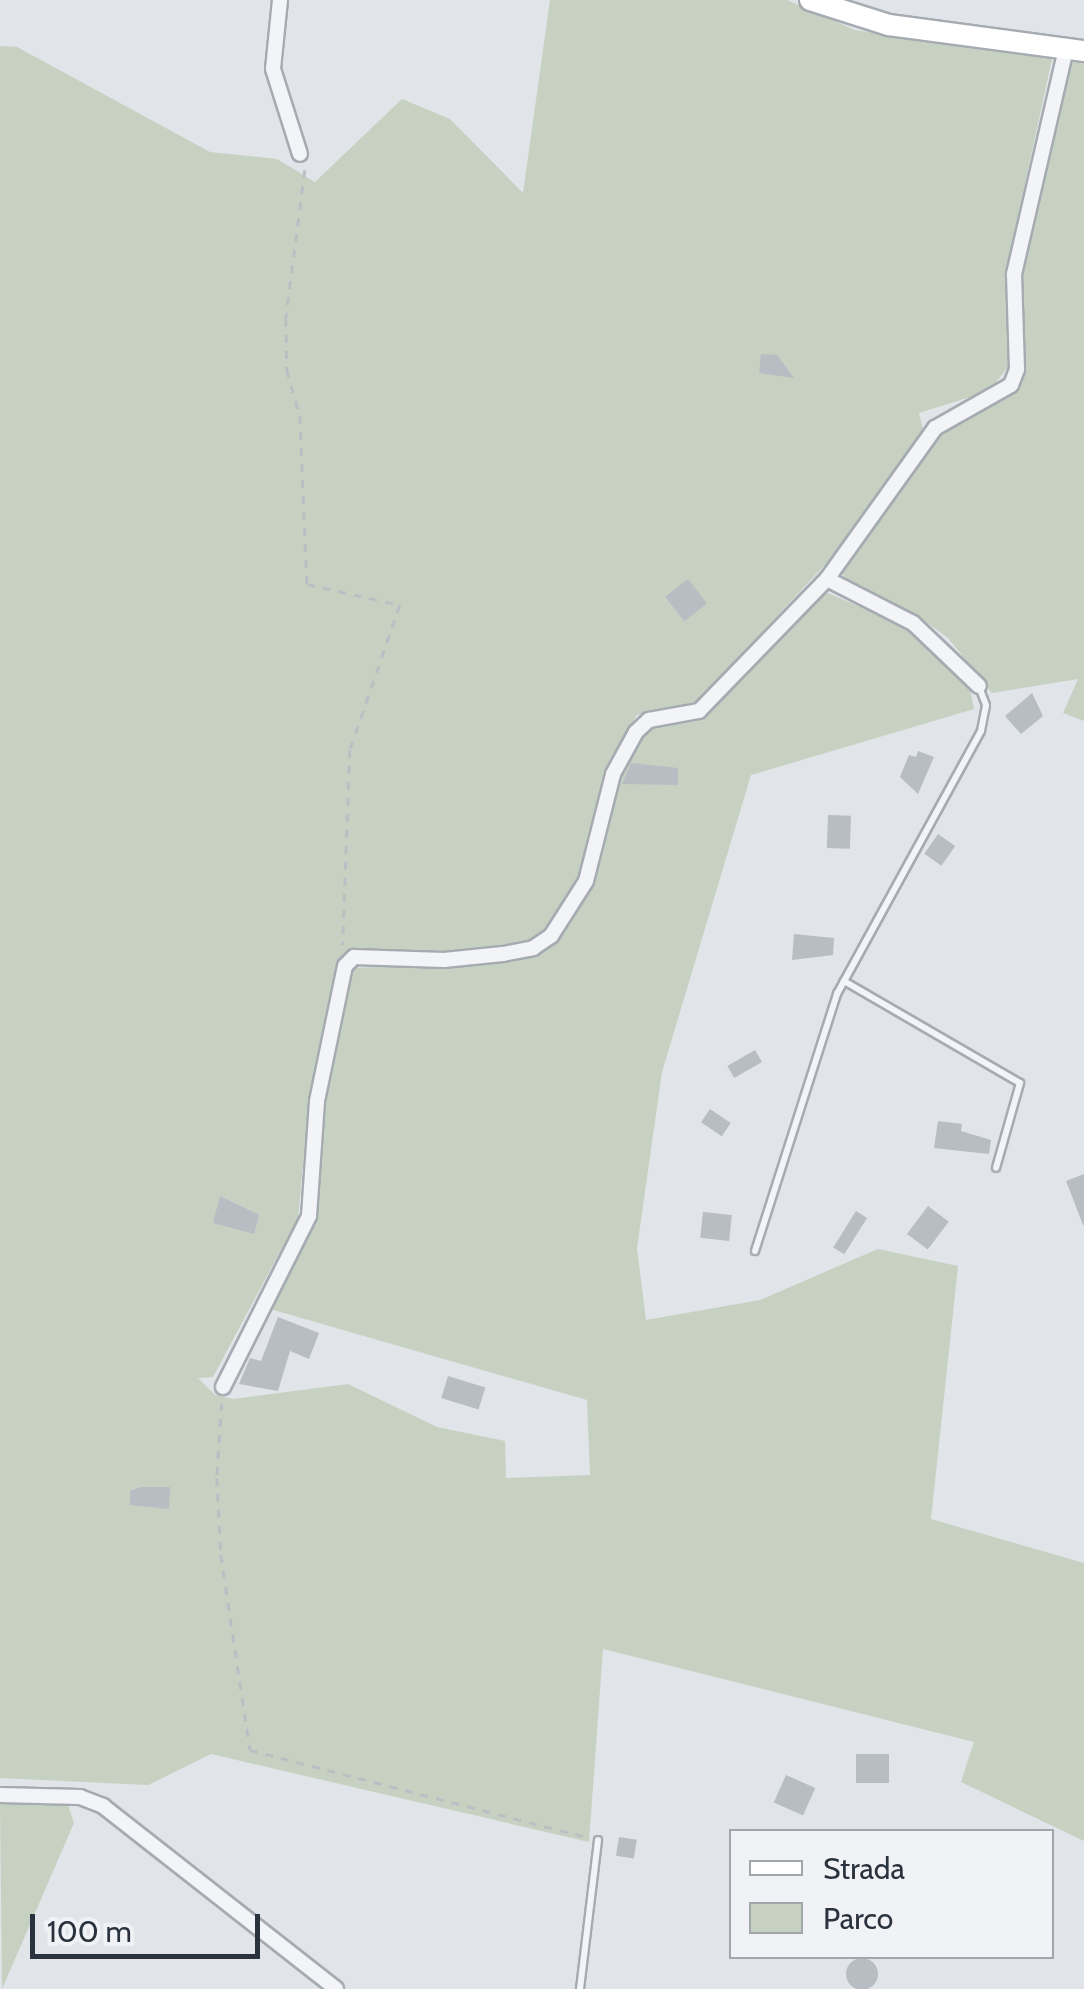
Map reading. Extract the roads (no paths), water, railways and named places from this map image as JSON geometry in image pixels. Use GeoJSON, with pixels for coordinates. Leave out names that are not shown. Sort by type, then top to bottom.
{"type":"FeatureCollection","features":[{"type":"Feature","properties":{"kind":"street"},"geometry":{"type":"LineString","coordinates":[[280,0],[275,87],[300,154]]}},
{"type":"Feature","properties":{"kind":"street"},"geometry":{"type":"LineString","coordinates":[[223,1387],[309,1216],[317,1101],[344,966],[354,958],[444,960],[503,954],[533,948],[551,936],[586,882],[613,774],[628,742],[650,720],[699,711],[827,579],[935,428],[1011,385],[1017,369],[1014,274],[1075,50],[889,25],[810,0]]}},
{"type":"Feature","properties":{"kind":"street"},"geometry":{"type":"LineString","coordinates":[[827,579],[913,624],[979,686]]}},
{"type":"Feature","properties":{"kind":"street"},"geometry":{"type":"LineString","coordinates":[[0,1795],[80,1797],[103,1806],[336,1989]]}},
{"type":"Feature","properties":{"kind":"lane"},"geometry":{"type":"LineString","coordinates":[[755,1252],[844,981],[981,731],[986,705],[979,686]]}},
{"type":"Feature","properties":{"kind":"lane"},"geometry":{"type":"LineString","coordinates":[[844,981],[1020,1084],[996,1168]]}},
{"type":"Feature","properties":{"kind":"lane"},"geometry":{"type":"LineString","coordinates":[[580,1989],[598,1840]]}}]}
